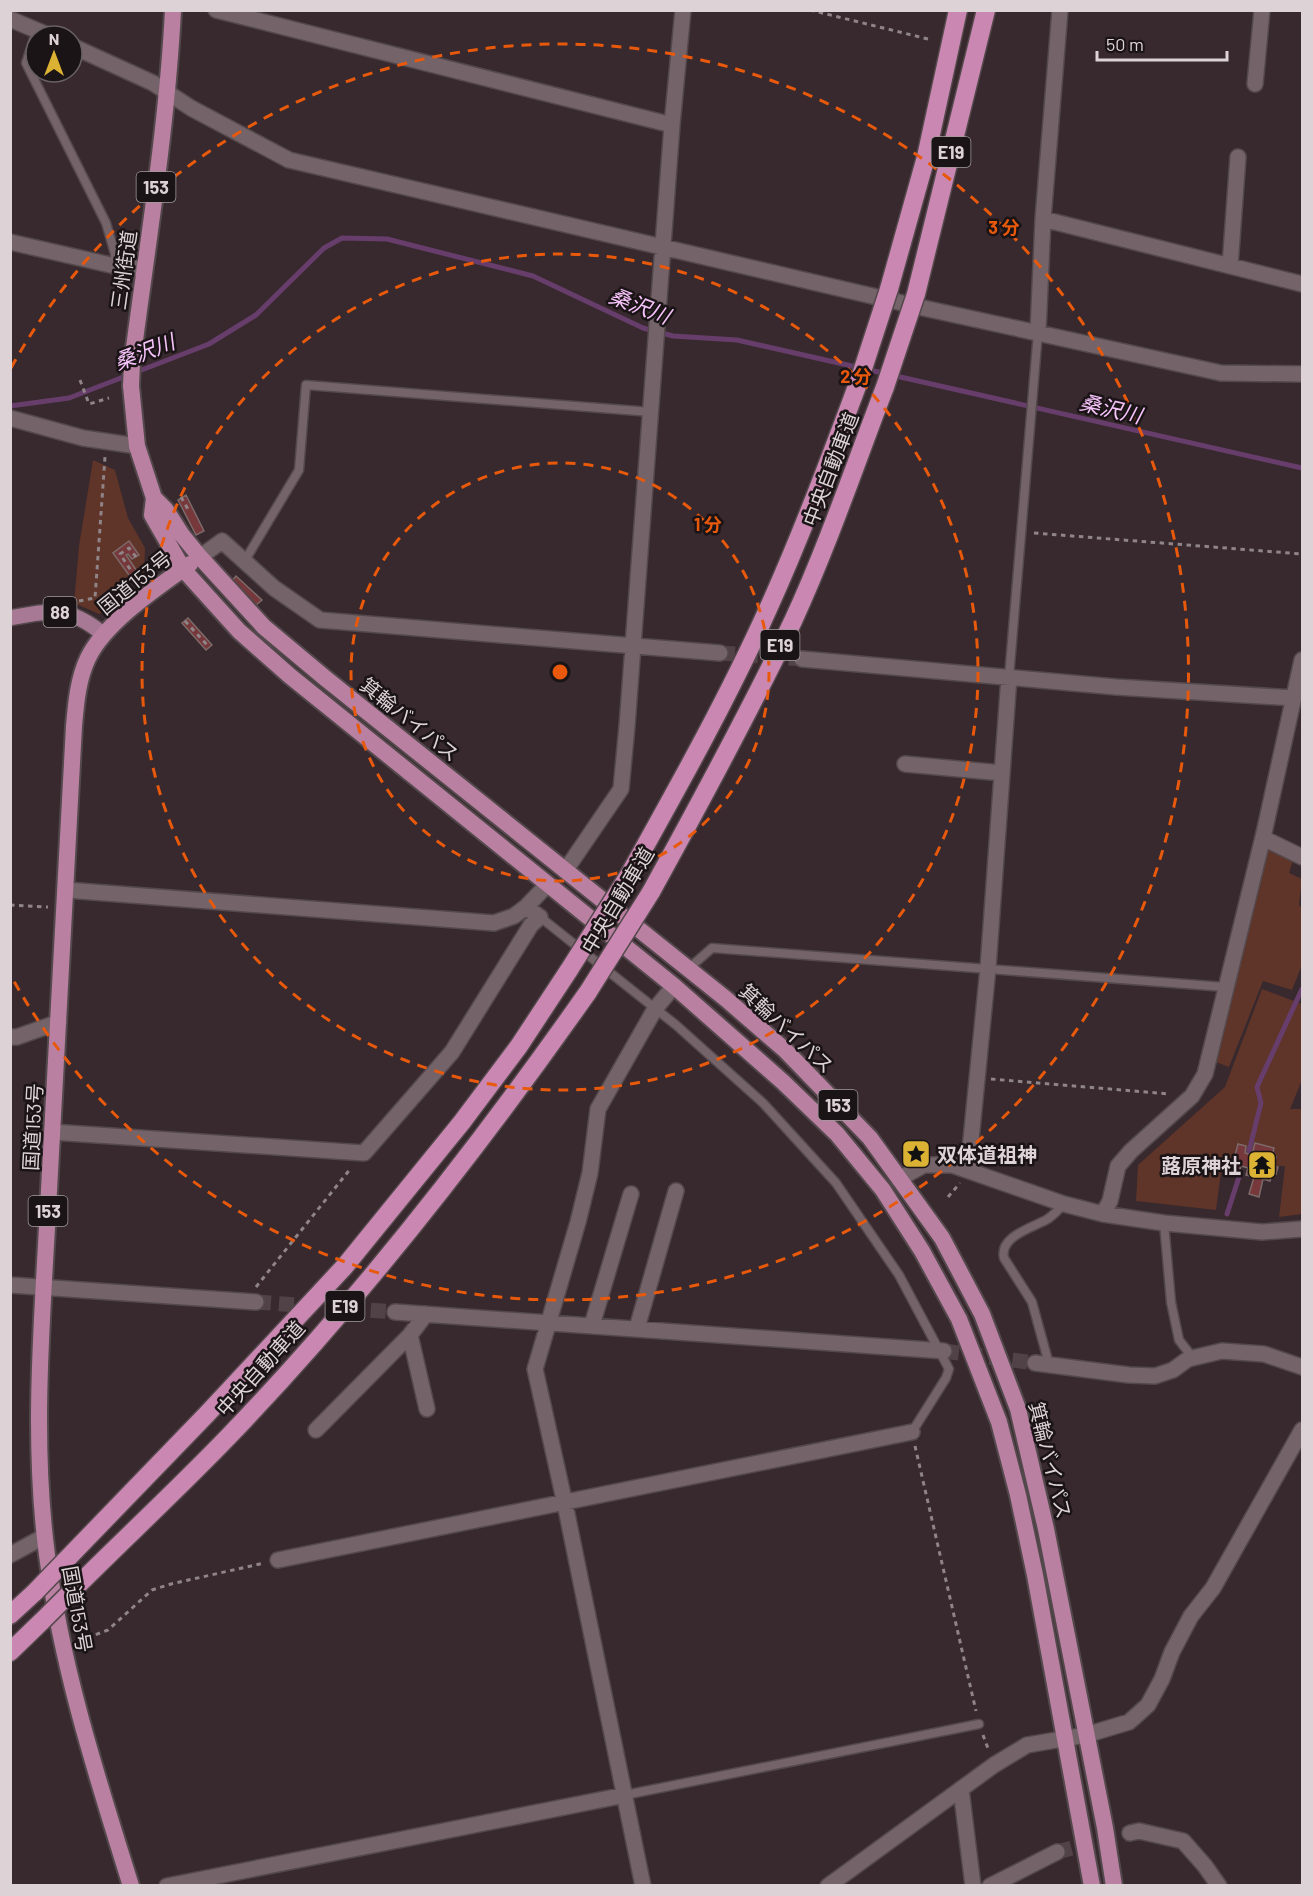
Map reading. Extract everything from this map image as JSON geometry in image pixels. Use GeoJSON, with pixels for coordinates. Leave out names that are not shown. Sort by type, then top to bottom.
{"type":"FeatureCollection","features":[{"type":"Feature","properties":{"kind":"highway","name":"三州街道"},"geometry":{"type":"LineString","coordinates":[[173,10],[168,93],[132,363],[131,386],[137,446],[154,498],[152,515],[183,569]]}},
{"type":"Feature","properties":{"kind":"highway","name":"中央自動車道"},"geometry":{"type":"LineString","coordinates":[[10,1615],[199,1423],[345,1266],[462,1122],[519,1046],[629,875],[700,749],[768,609],[810,512],[859,381],[889,289],[926,157],[958,10]]}},
{"type":"Feature","properties":{"kind":"highway","name":"中央自動車道"},"geometry":{"type":"LineString","coordinates":[[10,1652],[229,1436],[332,1321],[453,1176],[532,1071],[588,992],[651,892],[723,759],[793,620],[885,387],[916,294],[986,10]]}},
{"type":"Feature","properties":{"kind":"highway","name":"三州街道"},"geometry":{"type":"LineString","coordinates":[[154,498],[166,510],[200,557]]}},
{"type":"Feature","properties":{"kind":"highway","name":"国道153号"},"geometry":{"type":"LineString","coordinates":[[132,1886],[91,1759],[58,1627],[45,1536],[40,1393],[52,1131],[79,684],[88,656],[103,634],[128,611],[200,557]]}},
{"type":"Feature","properties":{"kind":"highway","name":"箕輪バイパス"},"geometry":{"type":"LineString","coordinates":[[200,557],[264,627],[785,1050],[870,1138],[942,1238],[982,1314],[1018,1409],[1046,1529],[1114,1886]]}},
{"type":"Feature","properties":{"kind":"highway","name":"箕輪バイパス"},"geometry":{"type":"LineString","coordinates":[[183,569],[239,632],[266,656],[674,986],[783,1082],[837,1134],[883,1190],[922,1251],[959,1319],[999,1422],[1018,1496],[1092,1886]]}},
{"type":"Feature","properties":{"kind":"main road","name":"88"},"geometry":{"type":"LineString","coordinates":[[10,618],[64,612],[74,614],[103,634]]}},
{"type":"Feature","properties":{"kind":"street"},"geometry":{"type":"LineString","coordinates":[[216,10],[672,125]]}},
{"type":"Feature","properties":{"kind":"street"},"geometry":{"type":"LineString","coordinates":[[565,871],[621,789],[672,125],[683,10]]}},
{"type":"Feature","properties":{"kind":"street"},"geometry":{"type":"LineString","coordinates":[[1038,332],[1043,219],[1060,10]]}},
{"type":"Feature","properties":{"kind":"street"},"geometry":{"type":"LineString","coordinates":[[1255,84],[1262,10]]}},
{"type":"Feature","properties":{"kind":"street"},"geometry":{"type":"LineString","coordinates":[[10,19],[24,25]]}},
{"type":"Feature","properties":{"kind":"street"},"geometry":{"type":"LineString","coordinates":[[84,51],[153,83],[191,108],[289,160],[928,309],[1221,373],[1302,374]]}},
{"type":"Feature","properties":{"kind":"street"},"geometry":{"type":"LineString","coordinates":[[1230,266],[1238,157]]}},
{"type":"Feature","properties":{"kind":"street"},"geometry":{"type":"LineString","coordinates":[[1043,219],[1302,284]]}},
{"type":"Feature","properties":{"kind":"street"},"geometry":{"type":"LineString","coordinates":[[10,242],[115,266],[144,269]]}},
{"type":"Feature","properties":{"kind":"street"},"geometry":{"type":"LineString","coordinates":[[10,418],[83,438],[137,446]]}},
{"type":"Feature","properties":{"kind":"street"},"geometry":{"type":"LineString","coordinates":[[200,557],[222,541],[274,588],[320,620],[720,653]]}},
{"type":"Feature","properties":{"kind":"street"},"geometry":{"type":"LineString","coordinates":[[802,659],[1116,687],[1294,698]]}},
{"type":"Feature","properties":{"kind":"street"},"geometry":{"type":"LineString","coordinates":[[1103,1214],[1110,1201],[1118,1166],[1131,1151],[1192,1095],[1205,1074],[1263,838],[1302,660]]}},
{"type":"Feature","properties":{"kind":"street"},"geometry":{"type":"LineString","coordinates":[[968,1170],[988,968],[1010,677]]}},
{"type":"Feature","properties":{"kind":"street"},"geometry":{"type":"LineString","coordinates":[[905,764],[1002,773]]}},
{"type":"Feature","properties":{"kind":"street"},"geometry":{"type":"LineString","coordinates":[[1263,838],[1302,857]]}},
{"type":"Feature","properties":{"kind":"street"},"geometry":{"type":"LineString","coordinates":[[66,890],[494,922],[514,916],[526,908],[547,885]]}},
{"type":"Feature","properties":{"kind":"street"},"geometry":{"type":"LineString","coordinates":[[52,1131],[363,1153],[452,1052],[531,925],[540,917],[526,908]]}},
{"type":"Feature","properties":{"kind":"street"},"geometry":{"type":"LineString","coordinates":[[643,1886],[535,1369],[590,1173],[598,1109],[655,1009],[674,986]]}},
{"type":"Feature","properties":{"kind":"street"},"geometry":{"type":"LineString","coordinates":[[10,1037],[17,1037],[59,1022]]}},
{"type":"Feature","properties":{"kind":"street"},"geometry":{"type":"LineString","coordinates":[[899,1179],[924,1165],[938,1163],[952,1165],[1064,1204],[1103,1214],[1164,1223],[1263,1232],[1302,1229]]}},
{"type":"Feature","properties":{"kind":"street"},"geometry":{"type":"LineString","coordinates":[[637,1328],[676,1191]]}},
{"type":"Feature","properties":{"kind":"street"},"geometry":{"type":"LineString","coordinates":[[592,1325],[631,1194]]}},
{"type":"Feature","properties":{"kind":"street"},"geometry":{"type":"LineString","coordinates":[[10,1285],[250,1301]]}},
{"type":"Feature","properties":{"kind":"street"},"geometry":{"type":"LineString","coordinates":[[395,1312],[942,1351]]}},
{"type":"Feature","properties":{"kind":"street"},"geometry":{"type":"LineString","coordinates":[[316,1430],[410,1335],[426,1314]]}},
{"type":"Feature","properties":{"kind":"street"},"geometry":{"type":"LineString","coordinates":[[410,1335],[427,1409]]}},
{"type":"Feature","properties":{"kind":"street"},"geometry":{"type":"LineString","coordinates":[[1042,1363],[1129,1375],[1155,1376],[1173,1370],[1193,1358],[1222,1351],[1264,1354],[1302,1368]]}},
{"type":"Feature","properties":{"kind":"street"},"geometry":{"type":"LineString","coordinates":[[828,1886],[994,1765],[1027,1745],[1086,1735],[1129,1722],[1148,1705],[1191,1616],[1213,1588],[1302,1430]]}},
{"type":"Feature","properties":{"kind":"street"},"geometry":{"type":"LineString","coordinates":[[278,1560],[565,1504],[912,1432]]}},
{"type":"Feature","properties":{"kind":"street"},"geometry":{"type":"LineString","coordinates":[[10,1555],[45,1536]]}},
{"type":"Feature","properties":{"kind":"street"},"geometry":{"type":"LineString","coordinates":[[961,1789],[973,1886]]}},
{"type":"Feature","properties":{"kind":"street"},"geometry":{"type":"LineString","coordinates":[[167,1886],[625,1795]]}},
{"type":"Feature","properties":{"kind":"street"},"geometry":{"type":"LineString","coordinates":[[1130,1833],[1139,1831],[1183,1841],[1219,1886]]}},
{"type":"Feature","properties":{"kind":"street"},"geometry":{"type":"LineString","coordinates":[[990,1886],[1057,1852]]}},
{"type":"Feature","properties":{"kind":"lane"},"geometry":{"type":"LineString","coordinates":[[37,84],[106,223],[116,254],[115,266]]}},
{"type":"Feature","properties":{"kind":"lane"},"geometry":{"type":"LineString","coordinates":[[1010,677],[1038,332]]}},
{"type":"Feature","properties":{"kind":"lane"},"geometry":{"type":"LineString","coordinates":[[244,562],[299,470],[306,385],[651,412]]}},
{"type":"Feature","properties":{"kind":"lane"},"geometry":{"type":"LineString","coordinates":[[540,917],[676,1025],[763,1103],[836,1184],[900,1275],[942,1351],[949,1369],[912,1432]]}},
{"type":"Feature","properties":{"kind":"lane"},"geometry":{"type":"LineString","coordinates":[[688,969],[712,948],[1225,987]]}},
{"type":"Feature","properties":{"kind":"lane"},"geometry":{"type":"LineString","coordinates":[[1042,1363],[1032,1302],[1002,1252],[1004,1245],[1013,1238],[1049,1218],[1064,1204]]}},
{"type":"Feature","properties":{"kind":"lane"},"geometry":{"type":"LineString","coordinates":[[1164,1223],[1173,1311],[1179,1340],[1193,1358]]}},
{"type":"Feature","properties":{"kind":"lane"},"geometry":{"type":"LineString","coordinates":[[625,1795],[979,1724]]}},
{"type":"Feature","properties":{"kind":"path"},"geometry":{"type":"LineString","coordinates":[[810,10],[928,39]]}},
{"type":"Feature","properties":{"kind":"path"},"geometry":{"type":"LineString","coordinates":[[80,380],[90,404],[109,398]]}},
{"type":"Feature","properties":{"kind":"path"},"geometry":{"type":"LineString","coordinates":[[74,602],[95,598],[105,457]]}},
{"type":"Feature","properties":{"kind":"path"},"geometry":{"type":"LineString","coordinates":[[1021,532],[1302,554]]}},
{"type":"Feature","properties":{"kind":"path"},"geometry":{"type":"LineString","coordinates":[[135,557],[129,548],[120,554],[137,580]]}},
{"type":"Feature","properties":{"kind":"path"},"geometry":{"type":"LineString","coordinates":[[185,621],[209,647]]}},
{"type":"Feature","properties":{"kind":"path"},"geometry":{"type":"LineString","coordinates":[[10,905],[65,908]]}},
{"type":"Feature","properties":{"kind":"path"},"geometry":{"type":"LineString","coordinates":[[978,1078],[1192,1095]]}},
{"type":"Feature","properties":{"kind":"path"},"geometry":{"type":"LineString","coordinates":[[250,1301],[363,1153]]}},
{"type":"Feature","properties":{"kind":"path"},"geometry":{"type":"LineString","coordinates":[[912,1432],[979,1724],[994,1765]]}},
{"type":"Feature","properties":{"kind":"path"},"geometry":{"type":"LineString","coordinates":[[63,1647],[108,1630],[152,1590],[278,1560]]}},
{"type":"Feature","properties":{"kind":"shaded area"},"geometry":{"type":"Polygon","coordinates":[[[93,460],[115,470],[128,518],[145,548],[144,574],[112,591],[109,609],[99,614],[74,603],[79,546],[93,460]]]}},
{"type":"Feature","properties":{"kind":"shaded area"},"geometry":{"type":"Polygon","coordinates":[[[1265,847],[1293,860],[1289,873],[1302,879],[1299,905],[1302,908],[1302,965],[1292,990],[1263,981],[1229,1067],[1213,1061],[1265,847]]]}},
{"type":"Feature","properties":{"kind":"shaded area"},"geometry":{"type":"Polygon","coordinates":[[[1262,989],[1302,1004],[1302,1080],[1290,1109],[1302,1109],[1302,1214],[1279,1217],[1285,1166],[1222,1165],[1216,1210],[1136,1201],[1138,1165],[1225,1087],[1262,989]]]}},
{"type":"Feature","properties":{"kind":"building"},"geometry":{"type":"Polygon","coordinates":[[[186,495],[204,531],[196,535],[178,500],[186,495]]]}},
{"type":"Feature","properties":{"kind":"building"},"geometry":{"type":"Polygon","coordinates":[[[129,541],[139,555],[132,559],[128,554],[126,555],[141,577],[134,582],[113,553],[129,541]]]}},
{"type":"Feature","properties":{"kind":"building"},"geometry":{"type":"Polygon","coordinates":[[[236,576],[262,600],[256,605],[231,582],[236,576]]]}},
{"type":"Feature","properties":{"kind":"building"},"geometry":{"type":"Polygon","coordinates":[[[188,618],[212,645],[206,650],[182,623],[188,618]]]}},
{"type":"Feature","properties":{"kind":"building"},"geometry":{"type":"Polygon","coordinates":[[[1255,1143],[1274,1148],[1272,1156],[1276,1157],[1274,1166],[1278,1167],[1276,1174],[1272,1173],[1270,1181],[1263,1179],[1259,1197],[1249,1194],[1254,1177],[1246,1175],[1248,1168],[1241,1166],[1239,1173],[1231,1171],[1238,1144],[1246,1146],[1245,1153],[1252,1155],[1255,1143]]]}},
{"type":"Feature","properties":{"kind":"waterway","name":"桑沢川"},"geometry":{"type":"LineString","coordinates":[[10,406],[69,398],[209,344],[256,315],[324,248],[342,238],[387,239],[533,276],[643,328],[673,336],[737,340],[1302,468]]}},
{"type":"Feature","properties":{"kind":"waterway"},"geometry":{"type":"LineString","coordinates":[[1249,1151],[1261,1103],[1257,1087],[1302,989]]}},
{"type":"Feature","properties":{"kind":"waterway"},"geometry":{"type":"LineString","coordinates":[[1227,1214],[1239,1177]]}},
{"type":"Feature","properties":{"kind":"tunnel"},"geometry":{"type":"LineString","coordinates":[[720,653],[802,659]]}},
{"type":"Feature","properties":{"kind":"tunnel"},"geometry":{"type":"LineString","coordinates":[[256,1302],[395,1312]]}},
{"type":"Feature","properties":{"kind":"tunnel"},"geometry":{"type":"LineString","coordinates":[[944,1351],[1035,1363]]}},
{"type":"Feature","properties":{"kind":"tunnel"},"geometry":{"type":"LineString","coordinates":[[1057,1852],[1130,1833]]}},
{"type":"Feature","properties":{"kind":"place","name":"双体道祖神"},"geometry":{"type":"Point","coordinates":[916,1154]}},
{"type":"Feature","properties":{"kind":"place","name":"蕗原神社"},"geometry":{"type":"Point","coordinates":[1262,1165]}}]}
